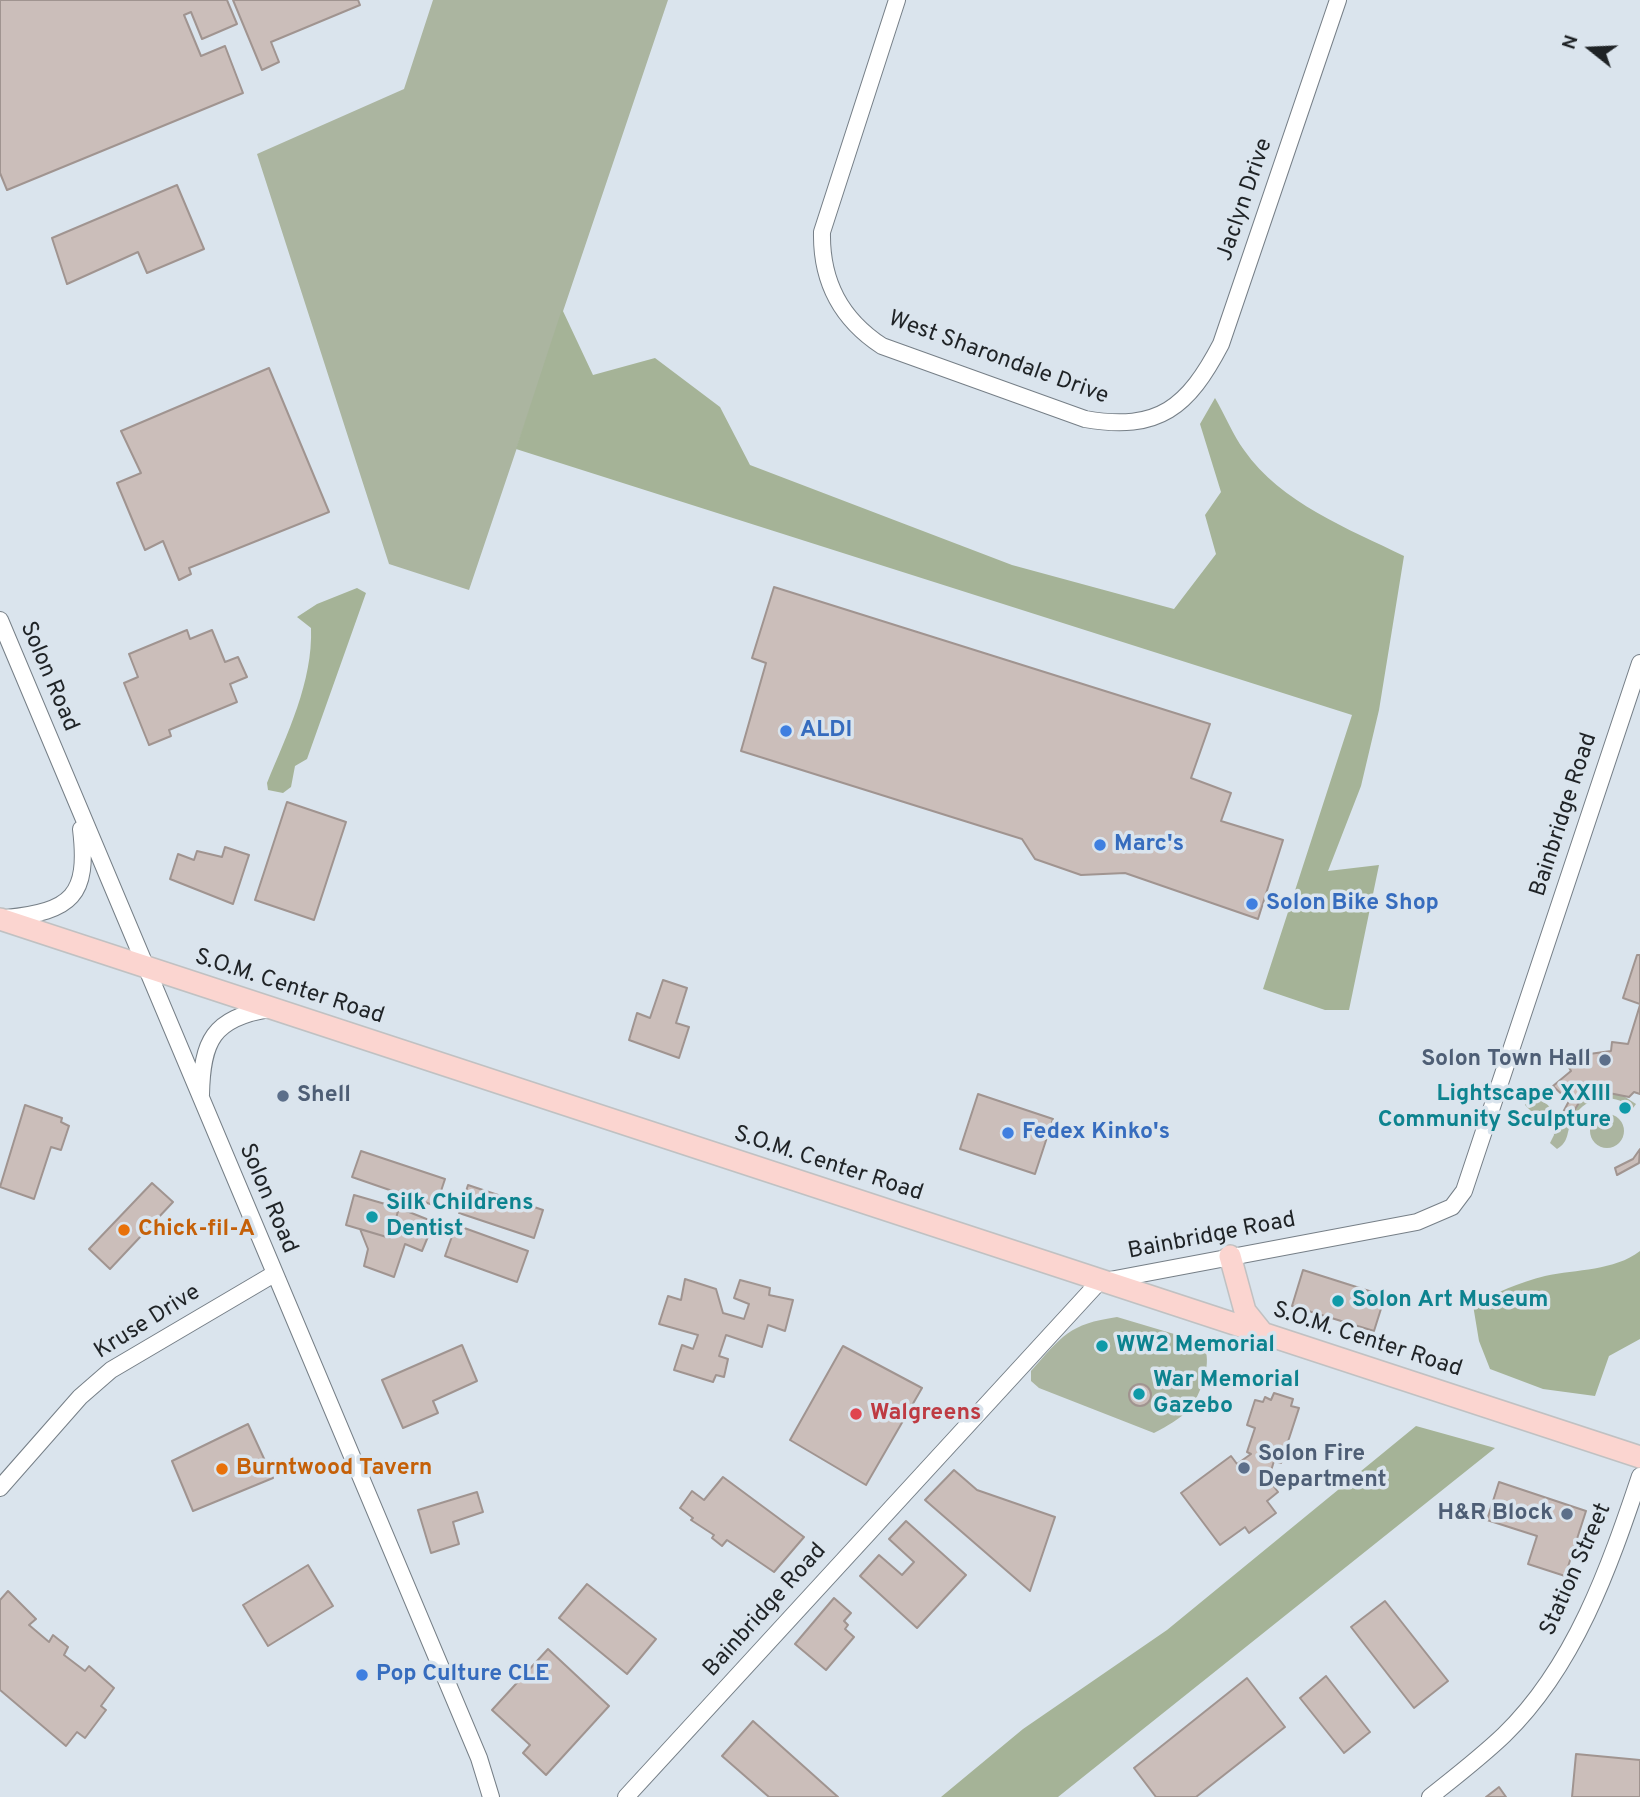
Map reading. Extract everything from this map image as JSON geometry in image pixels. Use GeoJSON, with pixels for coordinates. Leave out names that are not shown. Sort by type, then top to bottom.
{"type":"FeatureCollection","features":[{"type":"Feature","properties":{"kind":"main road","name":"S.O.M. Center Road"},"geometry":{"type":"LineString","coordinates":[[0,919],[1099,1282],[1640,1457]]}},
{"type":"Feature","properties":{"kind":"main road"},"geometry":{"type":"LineString","coordinates":[[1230,1256],[1245,1311],[1265,1336]]}},
{"type":"Feature","properties":{"kind":"street","name":"West Sharondale Drive"},"geometry":{"type":"LineString","coordinates":[[897,0],[822,232],[821,255],[834,298],[845,315],[861,332],[882,346],[1085,419],[1109,423],[1129,422],[1163,414],[1180,405]]}},
{"type":"Feature","properties":{"kind":"street","name":"Jaclyn Drive"},"geometry":{"type":"LineString","coordinates":[[1180,405],[1202,378],[1221,344],[1338,0]]}},
{"type":"Feature","properties":{"kind":"street","name":"Solon Road"},"geometry":{"type":"LineString","coordinates":[[0,620],[479,1758],[491,1797]]}},
{"type":"Feature","properties":{"kind":"street","name":"Bainbridge Road"},"geometry":{"type":"LineString","coordinates":[[626,1797],[1099,1282],[1417,1222],[1452,1207],[1464,1191],[1640,663]]}},
{"type":"Feature","properties":{"kind":"street"},"geometry":{"type":"LineString","coordinates":[[0,919],[56,909],[79,888],[84,857],[79,809]]}},
{"type":"Feature","properties":{"kind":"street"},"geometry":{"type":"LineString","coordinates":[[201,1101],[202,1060],[210,1040],[225,1023],[245,1013],[269,1009]]}},
{"type":"Feature","properties":{"kind":"street","name":"Kruse Drive"},"geometry":{"type":"LineString","coordinates":[[0,1488],[80,1397],[111,1370],[274,1274]]}},
{"type":"Feature","properties":{"kind":"street","name":"Station Street"},"geometry":{"type":"LineString","coordinates":[[1430,1797],[1505,1734],[1573,1641],[1614,1551],[1640,1476]]}},
{"type":"Feature","properties":{"kind":"green space"},"geometry":{"type":"Polygon","coordinates":[[[433,0],[668,0],[469,590],[389,564],[257,154],[404,89],[433,0]]]}},
{"type":"Feature","properties":{"kind":"green space"},"geometry":{"type":"Polygon","coordinates":[[[562,309],[593,375],[655,358],[720,407],[750,465],[1012,565],[1174,609],[1216,554],[1205,515],[1221,492],[1200,424],[1215,398],[1244,450],[1259,469],[1277,485],[1317,513],[1404,556],[1379,710],[1361,786],[1328,871],[1379,865],[1349,1010],[1325,1010],[1263,989],[1352,715],[516,449],[562,309]]]}},
{"type":"Feature","properties":{"kind":"green space"},"geometry":{"type":"Polygon","coordinates":[[[357,588],[366,593],[307,759],[295,766],[291,787],[283,793],[268,790],[267,783],[290,727],[308,668],[311,628],[297,617],[317,604],[357,588]]]}},
{"type":"Feature","properties":{"kind":"green space"},"geometry":{"type":"Polygon","coordinates":[[[1599,1091],[1619,1093],[1636,1104],[1633,1108],[1608,1098],[1591,1101],[1577,1112],[1566,1139],[1557,1149],[1550,1143],[1554,1135],[1552,1119],[1546,1113],[1531,1111],[1525,1105],[1529,1100],[1541,1101],[1550,1107],[1553,1114],[1569,1119],[1580,1101],[1599,1091]]]}},
{"type":"Feature","properties":{"kind":"green space"},"geometry":{"type":"Polygon","coordinates":[[[1607,1114],[1619,1119],[1624,1131],[1619,1143],[1607,1148],[1595,1143],[1590,1131],[1595,1119],[1607,1114]]]}},
{"type":"Feature","properties":{"kind":"green space"},"geometry":{"type":"Polygon","coordinates":[[[1640,1251],[1640,1339],[1609,1356],[1595,1396],[1543,1389],[1490,1369],[1479,1341],[1473,1305],[1526,1281],[1607,1266],[1630,1258],[1640,1251]]]}},
{"type":"Feature","properties":{"kind":"green space"},"geometry":{"type":"Polygon","coordinates":[[[1117,1317],[1201,1342],[1205,1348],[1206,1372],[1194,1403],[1181,1416],[1154,1433],[1039,1388],[1031,1381],[1031,1371],[1059,1340],[1088,1323],[1117,1317]]]}},
{"type":"Feature","properties":{"kind":"green space"},"geometry":{"type":"Polygon","coordinates":[[[1416,1426],[1495,1448],[1058,1797],[941,1797],[1023,1729],[1167,1630],[1416,1426]]]}},
{"type":"Feature","properties":{"kind":"building"},"geometry":{"type":"Polygon","coordinates":[[[0,0],[227,0],[237,24],[202,39],[191,12],[184,15],[201,56],[225,46],[243,93],[7,190],[0,173],[0,0]]]}},
{"type":"Feature","properties":{"kind":"building"},"geometry":{"type":"Polygon","coordinates":[[[233,0],[358,0],[360,5],[271,42],[279,62],[262,70],[233,0]]]}},
{"type":"Feature","properties":{"kind":"building"},"geometry":{"type":"Polygon","coordinates":[[[177,185],[204,249],[147,273],[138,252],[67,284],[52,238],[177,185]]]}},
{"type":"Feature","properties":{"kind":"building"},"geometry":{"type":"Polygon","coordinates":[[[269,368],[329,512],[189,568],[191,574],[179,580],[163,541],[145,550],[117,483],[141,473],[121,431],[269,368]]]}},
{"type":"Feature","properties":{"kind":"building"},"geometry":{"type":"Polygon","coordinates":[[[774,587],[1210,724],[1191,778],[1231,793],[1221,821],[1283,840],[1258,919],[1125,873],[1081,875],[1035,859],[1022,839],[741,751],[766,663],[752,658],[774,587]]]}},
{"type":"Feature","properties":{"kind":"building"},"geometry":{"type":"Polygon","coordinates":[[[187,630],[190,639],[212,630],[225,662],[238,657],[247,677],[230,684],[237,702],[169,730],[171,736],[149,745],[124,683],[138,677],[129,654],[187,630]]]}},
{"type":"Feature","properties":{"kind":"building"},"geometry":{"type":"Polygon","coordinates":[[[287,802],[346,822],[314,920],[255,900],[287,802]]]}},
{"type":"Feature","properties":{"kind":"building"},"geometry":{"type":"Polygon","coordinates":[[[225,847],[249,855],[233,904],[170,879],[178,854],[194,860],[197,851],[222,857],[225,847]]]}},
{"type":"Feature","properties":{"kind":"building","name":"Solon Town Hall"},"geometry":{"type":"Polygon","coordinates":[[[1637,955],[1640,955],[1640,1004],[1623,998],[1637,955]]]}},
{"type":"Feature","properties":{"kind":"building"},"geometry":{"type":"Polygon","coordinates":[[[663,980],[687,988],[676,1023],[689,1027],[679,1058],[629,1040],[637,1013],[650,1018],[663,980]]]}},
{"type":"Feature","properties":{"kind":"building","name":"Solon Town Hall"},"geometry":{"type":"Polygon","coordinates":[[[1640,1005],[1640,1094],[1634,1092],[1629,1097],[1599,1091],[1580,1101],[1569,1119],[1561,1116],[1569,1101],[1553,1086],[1571,1071],[1566,1062],[1582,1055],[1611,1051],[1612,1042],[1628,1044],[1640,1005]]]}},
{"type":"Feature","properties":{"kind":"building"},"geometry":{"type":"Polygon","coordinates":[[[978,1094],[1053,1119],[1035,1174],[960,1149],[978,1094]]]}},
{"type":"Feature","properties":{"kind":"building"},"geometry":{"type":"Polygon","coordinates":[[[25,1105],[62,1118],[61,1122],[69,1126],[61,1150],[51,1147],[34,1199],[0,1187],[25,1105]]]}},
{"type":"Feature","properties":{"kind":"building"},"geometry":{"type":"Polygon","coordinates":[[[1640,1149],[1639,1163],[1617,1175],[1615,1168],[1633,1159],[1640,1149]]]}},
{"type":"Feature","properties":{"kind":"building"},"geometry":{"type":"Polygon","coordinates":[[[361,1151],[445,1179],[436,1206],[352,1177],[361,1151]]]}},
{"type":"Feature","properties":{"kind":"building"},"geometry":{"type":"Polygon","coordinates":[[[152,1183],[173,1202],[110,1269],[89,1249],[152,1183]]]}},
{"type":"Feature","properties":{"kind":"building"},"geometry":{"type":"Polygon","coordinates":[[[468,1185],[543,1210],[534,1238],[459,1213],[468,1185]]]}},
{"type":"Feature","properties":{"kind":"building","name":"Silk Childrens Dentist"},"geometry":{"type":"Polygon","coordinates":[[[354,1195],[399,1208],[390,1238],[346,1225],[354,1195]]]}},
{"type":"Feature","properties":{"kind":"building"},"geometry":{"type":"Polygon","coordinates":[[[399,1208],[434,1222],[422,1251],[405,1244],[394,1277],[364,1266],[368,1249],[360,1229],[390,1238],[399,1208]]]}},
{"type":"Feature","properties":{"kind":"building"},"geometry":{"type":"Polygon","coordinates":[[[456,1225],[528,1251],[517,1282],[445,1256],[456,1225]]]}},
{"type":"Feature","properties":{"kind":"building","name":"Solon Art Museum"},"geometry":{"type":"Polygon","coordinates":[[[1303,1270],[1385,1296],[1374,1331],[1292,1306],[1303,1270]]]}},
{"type":"Feature","properties":{"kind":"building"},"geometry":{"type":"Polygon","coordinates":[[[685,1279],[716,1289],[723,1313],[744,1319],[749,1304],[734,1298],[740,1280],[770,1288],[769,1295],[793,1300],[785,1331],[768,1325],[762,1347],[726,1335],[719,1356],[728,1359],[724,1377],[716,1375],[713,1382],[674,1370],[682,1345],[693,1349],[698,1335],[659,1324],[668,1296],[681,1300],[685,1279]]]}},
{"type":"Feature","properties":{"kind":"building"},"geometry":{"type":"Polygon","coordinates":[[[462,1345],[477,1381],[433,1401],[438,1413],[403,1428],[382,1380],[462,1345]]]}},
{"type":"Feature","properties":{"kind":"building","name":"Walgreens"},"geometry":{"type":"Polygon","coordinates":[[[843,1346],[922,1388],[866,1485],[790,1440],[843,1346]]]}},
{"type":"Feature","properties":{"kind":"building"},"geometry":{"type":"Polygon","coordinates":[[[1136,1384],[1144,1384],[1151,1391],[1151,1399],[1144,1406],[1136,1406],[1129,1399],[1129,1391],[1136,1384]]]}},
{"type":"Feature","properties":{"kind":"building","name":"Solon Fire Department"},"geometry":{"type":"Polygon","coordinates":[[[1274,1393],[1293,1399],[1291,1406],[1299,1408],[1281,1463],[1274,1461],[1270,1474],[1263,1472],[1278,1492],[1267,1501],[1276,1513],[1249,1533],[1245,1527],[1220,1545],[1181,1493],[1231,1456],[1237,1464],[1251,1454],[1247,1452],[1255,1428],[1247,1425],[1255,1400],[1263,1402],[1265,1397],[1271,1400],[1274,1393]]]}},
{"type":"Feature","properties":{"kind":"building","name":"Burntwood Tavern"},"geometry":{"type":"Polygon","coordinates":[[[248,1424],[273,1478],[193,1511],[172,1461],[248,1424]]]}},
{"type":"Feature","properties":{"kind":"building"},"geometry":{"type":"Polygon","coordinates":[[[954,1470],[977,1490],[1055,1517],[1030,1591],[925,1500],[954,1470]]]}},
{"type":"Feature","properties":{"kind":"building"},"geometry":{"type":"Polygon","coordinates":[[[723,1477],[804,1537],[774,1572],[727,1540],[722,1546],[712,1538],[714,1535],[691,1520],[693,1518],[680,1508],[692,1491],[704,1500],[723,1477]]]}},
{"type":"Feature","properties":{"kind":"building"},"geometry":{"type":"Polygon","coordinates":[[[1499,1482],[1586,1511],[1565,1576],[1528,1564],[1537,1536],[1487,1520],[1499,1482]]]}},
{"type":"Feature","properties":{"kind":"building"},"geometry":{"type":"Polygon","coordinates":[[[477,1492],[483,1512],[453,1522],[459,1544],[431,1553],[418,1510],[477,1492]]]}},
{"type":"Feature","properties":{"kind":"building"},"geometry":{"type":"Polygon","coordinates":[[[906,1521],[966,1575],[917,1628],[860,1576],[879,1555],[902,1575],[914,1562],[889,1539],[906,1521]]]}},
{"type":"Feature","properties":{"kind":"building"},"geometry":{"type":"Polygon","coordinates":[[[308,1565],[333,1606],[268,1646],[243,1605],[308,1565]]]}},
{"type":"Feature","properties":{"kind":"building"},"geometry":{"type":"Polygon","coordinates":[[[587,1584],[656,1639],[627,1674],[559,1618],[587,1584]]]}},
{"type":"Feature","properties":{"kind":"building"},"geometry":{"type":"Polygon","coordinates":[[[8,1591],[36,1619],[29,1625],[49,1642],[53,1635],[68,1647],[64,1655],[85,1671],[89,1666],[114,1688],[101,1706],[106,1710],[85,1738],[77,1732],[66,1746],[0,1690],[0,1600],[8,1591]]]}},
{"type":"Feature","properties":{"kind":"building"},"geometry":{"type":"Polygon","coordinates":[[[834,1598],[851,1613],[844,1621],[848,1625],[845,1629],[854,1637],[826,1670],[795,1644],[834,1598]]]}},
{"type":"Feature","properties":{"kind":"building"},"geometry":{"type":"Polygon","coordinates":[[[1385,1601],[1448,1681],[1414,1708],[1351,1627],[1385,1601]]]}},
{"type":"Feature","properties":{"kind":"building"},"geometry":{"type":"Polygon","coordinates":[[[548,1649],[609,1706],[546,1775],[523,1753],[530,1745],[492,1710],[548,1649]]]}},
{"type":"Feature","properties":{"kind":"building"},"geometry":{"type":"Polygon","coordinates":[[[1326,1676],[1370,1732],[1344,1753],[1300,1698],[1326,1676]]]}},
{"type":"Feature","properties":{"kind":"building"},"geometry":{"type":"Polygon","coordinates":[[[1247,1678],[1285,1727],[1196,1797],[1156,1797],[1134,1768],[1247,1678]]]}},
{"type":"Feature","properties":{"kind":"building"},"geometry":{"type":"Polygon","coordinates":[[[753,1721],[838,1797],[769,1797],[722,1756],[753,1721]]]}},
{"type":"Feature","properties":{"kind":"building"},"geometry":{"type":"Polygon","coordinates":[[[1576,1754],[1640,1760],[1640,1797],[1572,1797],[1576,1754]]]}},
{"type":"Feature","properties":{"kind":"building"},"geometry":{"type":"Polygon","coordinates":[[[1499,1787],[1506,1797],[1486,1797],[1499,1787]]]}},
{"type":"Feature","properties":{"kind":"place","name":"ALDI"},"geometry":{"type":"Point","coordinates":[786,731]}},
{"type":"Feature","properties":{"kind":"place","name":"Marc's"},"geometry":{"type":"Point","coordinates":[1100,845]}},
{"type":"Feature","properties":{"kind":"place","name":"Solon Bike Shop"},"geometry":{"type":"Point","coordinates":[1252,904]}},
{"type":"Feature","properties":{"kind":"place","name":"Solon Town Hall"},"geometry":{"type":"Point","coordinates":[1605,1060]}},
{"type":"Feature","properties":{"kind":"place","name":"Shell"},"geometry":{"type":"Point","coordinates":[283,1096]}},
{"type":"Feature","properties":{"kind":"place","name":"Lightscape XXIII Community Sculpture"},"geometry":{"type":"Point","coordinates":[1625,1108]}},
{"type":"Feature","properties":{"kind":"place","name":"Fedex Kinko's"},"geometry":{"type":"Point","coordinates":[1008,1133]}},
{"type":"Feature","properties":{"kind":"place","name":"Silk Childrens Dentist"},"geometry":{"type":"Point","coordinates":[372,1217]}},
{"type":"Feature","properties":{"kind":"place","name":"Chick-fil-A"},"geometry":{"type":"Point","coordinates":[124,1230]}},
{"type":"Feature","properties":{"kind":"place","name":"Solon Art Museum"},"geometry":{"type":"Point","coordinates":[1338,1301]}},
{"type":"Feature","properties":{"kind":"place","name":"WW2 Memorial"},"geometry":{"type":"Point","coordinates":[1102,1346]}},
{"type":"Feature","properties":{"kind":"place","name":"War Memorial Gazebo"},"geometry":{"type":"Point","coordinates":[1139,1394]}},
{"type":"Feature","properties":{"kind":"place","name":"Walgreens"},"geometry":{"type":"Point","coordinates":[856,1414]}},
{"type":"Feature","properties":{"kind":"place","name":"Solon Fire Department"},"geometry":{"type":"Point","coordinates":[1244,1468]}},
{"type":"Feature","properties":{"kind":"place","name":"Burntwood Tavern"},"geometry":{"type":"Point","coordinates":[222,1469]}},
{"type":"Feature","properties":{"kind":"place","name":"H&R Block"},"geometry":{"type":"Point","coordinates":[1567,1514]}},
{"type":"Feature","properties":{"kind":"place","name":"Pop Culture CLE"},"geometry":{"type":"Point","coordinates":[362,1675]}}]}
